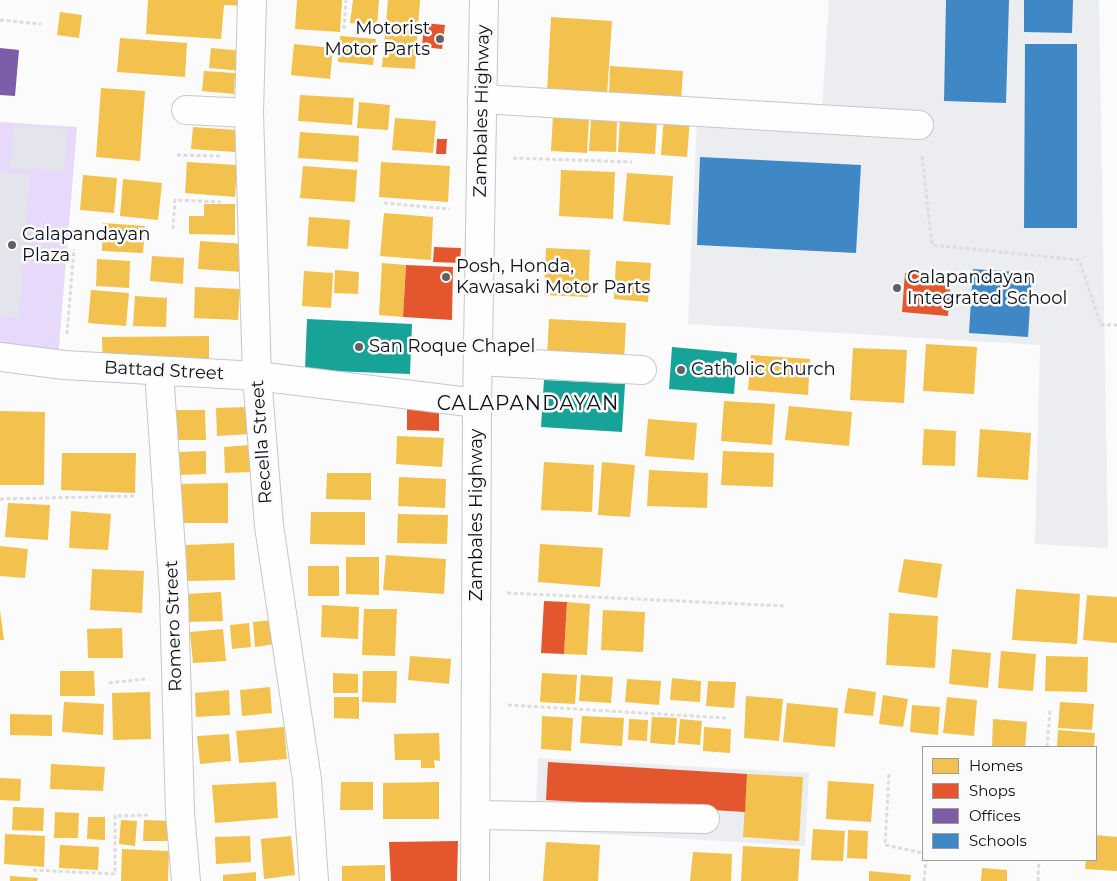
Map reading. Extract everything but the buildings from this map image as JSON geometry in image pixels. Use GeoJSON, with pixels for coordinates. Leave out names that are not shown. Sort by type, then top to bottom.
{"type":"FeatureCollection","features":[{"type":"Feature","properties":{"kind":"street","name":"Recella Street"},"geometry":{"type":"LineString","coordinates":[[252,0],[249,114],[257,376],[269,526],[307,780],[314,881]]}},
{"type":"Feature","properties":{"kind":"street","name":"Zambales Highway"},"geometry":{"type":"LineString","coordinates":[[475,881],[477,816],[475,704],[477,403],[484,0]]}},
{"type":"Feature","properties":{"kind":"street"},"geometry":{"type":"LineString","coordinates":[[482,99],[919,125]]}},
{"type":"Feature","properties":{"kind":"street"},"geometry":{"type":"LineString","coordinates":[[186,110],[249,114]]}},
{"type":"Feature","properties":{"kind":"street","name":"Battad Street"},"geometry":{"type":"LineString","coordinates":[[0,358],[64,365],[257,376],[477,403]]}},
{"type":"Feature","properties":{"kind":"street"},"geometry":{"type":"LineString","coordinates":[[478,361],[642,370]]}},
{"type":"Feature","properties":{"kind":"street","name":"Romero Street"},"geometry":{"type":"LineString","coordinates":[[158,371],[177,665],[180,813],[186,881]]}},
{"type":"Feature","properties":{"kind":"street"},"geometry":{"type":"LineString","coordinates":[[477,816],[704,819]]}},
{"type":"Feature","properties":{"kind":"path"},"geometry":{"type":"LineString","coordinates":[[344,29],[346,0]]}},
{"type":"Feature","properties":{"kind":"path"},"geometry":{"type":"LineString","coordinates":[[0,20],[41,24]]}},
{"type":"Feature","properties":{"kind":"path"},"geometry":{"type":"LineString","coordinates":[[919,125],[932,245],[1079,260],[1101,325],[1117,325]]}},
{"type":"Feature","properties":{"kind":"path"},"geometry":{"type":"LineString","coordinates":[[177,155],[251,156]]}},
{"type":"Feature","properties":{"kind":"path"},"geometry":{"type":"LineString","coordinates":[[482,157],[632,162]]}},
{"type":"Feature","properties":{"kind":"path"},"geometry":{"type":"LineString","coordinates":[[173,229],[175,200],[252,204]]}},
{"type":"Feature","properties":{"kind":"path"},"geometry":{"type":"LineString","coordinates":[[384,203],[480,212]]}},
{"type":"Feature","properties":{"kind":"path"},"geometry":{"type":"LineString","coordinates":[[64,365],[74,249]]}},
{"type":"Feature","properties":{"kind":"path"},"geometry":{"type":"LineString","coordinates":[[0,499],[167,495]]}},
{"type":"Feature","properties":{"kind":"path"},"geometry":{"type":"LineString","coordinates":[[476,592],[786,606]]}},
{"type":"Feature","properties":{"kind":"path"},"geometry":{"type":"LineString","coordinates":[[475,704],[727,718]]}},
{"type":"Feature","properties":{"kind":"path"},"geometry":{"type":"LineString","coordinates":[[1047,746],[1050,710]]}},
{"type":"Feature","properties":{"kind":"path"},"geometry":{"type":"LineString","coordinates":[[889,774],[885,845],[922,853]]}},
{"type":"Feature","properties":{"kind":"path"},"geometry":{"type":"LineString","coordinates":[[33,870],[115,874],[115,816],[180,813]]}},
{"type":"Feature","properties":{"kind":"path"},"geometry":{"type":"LineString","coordinates":[[924,881],[926,861]]}},
{"type":"Feature","properties":{"kind":"path"},"geometry":{"type":"LineString","coordinates":[[1038,881],[1040,861]]}},
{"type":"Feature","properties":{"kind":"shaded area","name":"Calapandayan Integrated School"},"geometry":{"type":"Polygon","coordinates":[[[829,0],[1099,0],[1108,548],[1035,544],[1040,345],[688,324],[697,117],[822,108],[829,0]]]}},
{"type":"Feature","properties":{"kind":"shaded area"},"geometry":{"type":"Polygon","coordinates":[[[0,122],[77,127],[58,358],[0,354],[0,122]]]}},
{"type":"Feature","properties":{"kind":"shaded area"},"geometry":{"type":"Polygon","coordinates":[[[538,758],[809,773],[805,846],[535,830],[538,758]]]}},
{"type":"Feature","properties":{"kind":"place","name":"Motorist Motor Parts"},"geometry":{"type":"Point","coordinates":[440,39]}},
{"type":"Feature","properties":{"kind":"place","name":"Calapandayan Plaza"},"geometry":{"type":"Point","coordinates":[12,245]}},
{"type":"Feature","properties":{"kind":"place","name":"Posh, Honda, Kawasaki Motor Parts"},"geometry":{"type":"Point","coordinates":[446,277]}},
{"type":"Feature","properties":{"kind":"place","name":"Calapandayan Integrated School"},"geometry":{"type":"Point","coordinates":[897,288]}},
{"type":"Feature","properties":{"kind":"place","name":"San Roque Chapel"},"geometry":{"type":"Point","coordinates":[359,347]}},
{"type":"Feature","properties":{"kind":"place","name":"Catholic Church"},"geometry":{"type":"Point","coordinates":[681,370]}},
{"type":"Feature","properties":{"kind":"district","name":"CALAPANDAYAN"},"geometry":{"type":"Point","coordinates":[528,404]}}]}
